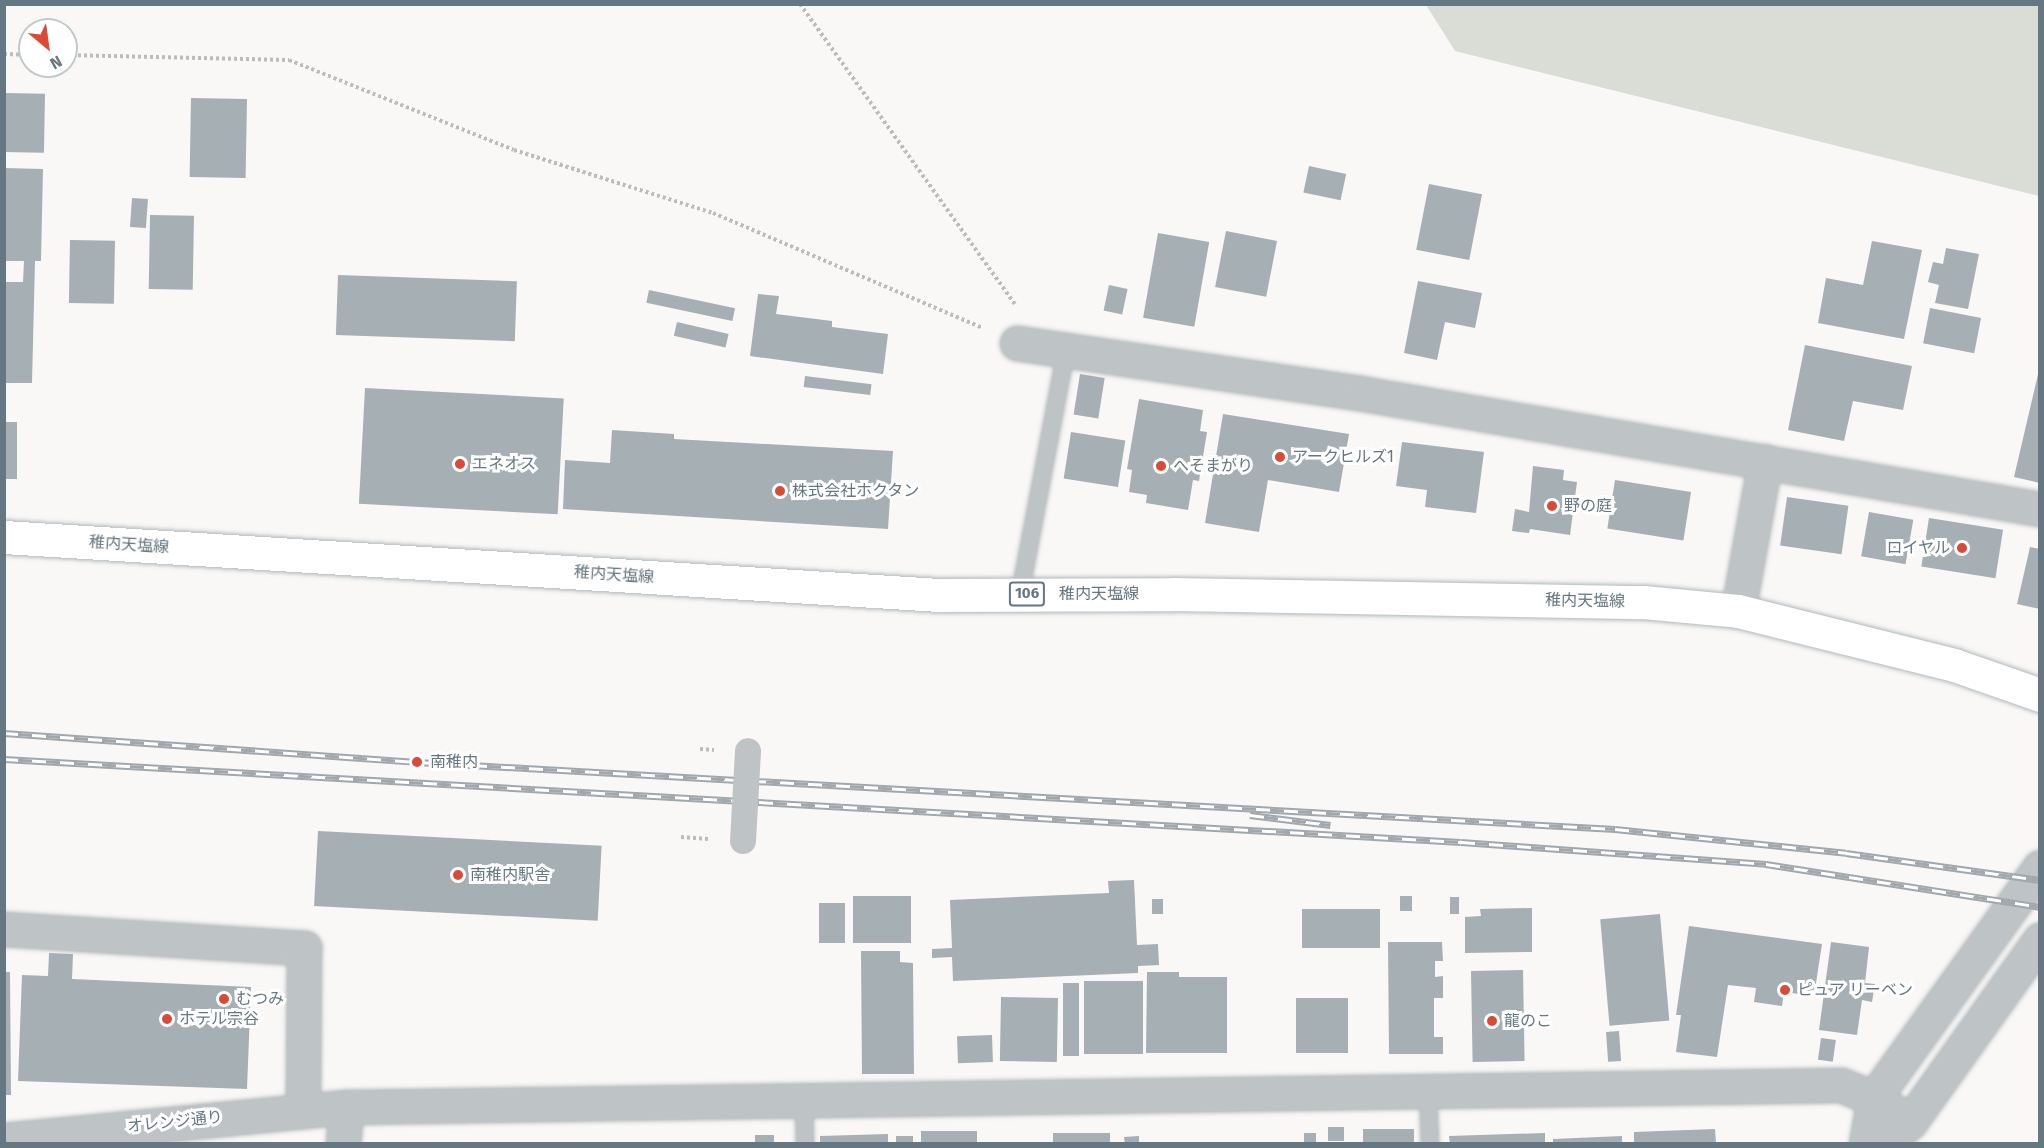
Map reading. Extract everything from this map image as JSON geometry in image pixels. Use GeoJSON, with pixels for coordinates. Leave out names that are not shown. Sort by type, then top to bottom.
{"type":"FeatureCollection","features":[{"type":"Feature","properties":{"kind":"main road","name":"稚内天塩線"},"geometry":{"type":"LineString","coordinates":[[4,537],[939,595],[1020,594],[1631,602],[1738,611],[1954,665],[2040,696]]}},
{"type":"Feature","properties":{"kind":"street"},"geometry":{"type":"LineString","coordinates":[[1043,348],[1359,393],[2040,509]]}},
{"type":"Feature","properties":{"kind":"street"},"geometry":{"type":"LineString","coordinates":[[1738,611],[1765,461]]}},
{"type":"Feature","properties":{"kind":"street"},"geometry":{"type":"LineString","coordinates":[[743,841],[748,751]]}},
{"type":"Feature","properties":{"kind":"street"},"geometry":{"type":"LineString","coordinates":[[1866,1143],[1874,1098],[2040,867]]}},
{"type":"Feature","properties":{"kind":"street"},"geometry":{"type":"LineString","coordinates":[[4,928],[304,948],[303,1108]]}},
{"type":"Feature","properties":{"kind":"street"},"geometry":{"type":"LineString","coordinates":[[1883,1143],[1911,1122],[2040,940]]}},
{"type":"Feature","properties":{"kind":"street","name":"オレンジ通り"},"geometry":{"type":"LineString","coordinates":[[4,1140],[303,1108],[1840,1085],[1874,1098],[1911,1122]]}},
{"type":"Feature","properties":{"kind":"street"},"geometry":{"type":"LineString","coordinates":[[343,1143],[346,1107]]}},
{"type":"Feature","properties":{"kind":"lane"},"geometry":{"type":"LineString","coordinates":[[1020,594],[1043,348]]}},
{"type":"Feature","properties":{"kind":"lane"},"geometry":{"type":"LineString","coordinates":[[1428,1090],[1430,1143]]}},
{"type":"Feature","properties":{"kind":"lane"},"geometry":{"type":"LineString","coordinates":[[804,1100],[805,1143]]}},
{"type":"Feature","properties":{"kind":"path"},"geometry":{"type":"LineString","coordinates":[[800,4],[1043,348]]}},
{"type":"Feature","properties":{"kind":"path"},"geometry":{"type":"LineString","coordinates":[[78,56],[290,60],[514,150],[712,213],[1043,348]]}},
{"type":"Feature","properties":{"kind":"shaded area"},"geometry":{"type":"Polygon","coordinates":[[[1426,5],[2039,5],[2039,196],[1455,51],[1426,5]]]}},
{"type":"Feature","properties":{"kind":"building"},"geometry":{"type":"Polygon","coordinates":[[[4,93],[45,94],[44,153],[4,152],[4,93]]]}},
{"type":"Feature","properties":{"kind":"building"},"geometry":{"type":"Polygon","coordinates":[[[191,98],[247,99],[246,178],[190,177],[191,98]]]}},
{"type":"Feature","properties":{"kind":"building"},"geometry":{"type":"Polygon","coordinates":[[[1309,166],[1346,174],[1341,200],[1303,192],[1309,166]]]}},
{"type":"Feature","properties":{"kind":"building"},"geometry":{"type":"Polygon","coordinates":[[[4,168],[43,169],[41,261],[35,261],[32,383],[4,383],[4,282],[23,282],[24,261],[4,261],[4,168]]]}},
{"type":"Feature","properties":{"kind":"building"},"geometry":{"type":"Polygon","coordinates":[[[1429,184],[1482,194],[1469,260],[1416,250],[1429,184]]]}},
{"type":"Feature","properties":{"kind":"building"},"geometry":{"type":"Polygon","coordinates":[[[132,198],[148,199],[146,228],[130,227],[132,198]]]}},
{"type":"Feature","properties":{"kind":"building"},"geometry":{"type":"Polygon","coordinates":[[[150,215],[194,216],[193,290],[149,289],[150,215]]]}},
{"type":"Feature","properties":{"kind":"building"},"geometry":{"type":"Polygon","coordinates":[[[1226,231],[1277,241],[1266,297],[1215,287],[1226,231]]]}},
{"type":"Feature","properties":{"kind":"building"},"geometry":{"type":"Polygon","coordinates":[[[1158,233],[1209,242],[1194,327],[1143,318],[1158,233]]]}},
{"type":"Feature","properties":{"kind":"building"},"geometry":{"type":"Polygon","coordinates":[[[70,240],[115,241],[114,304],[69,303],[70,240]]]}},
{"type":"Feature","properties":{"kind":"building"},"geometry":{"type":"Polygon","coordinates":[[[1872,241],[1922,250],[1904,339],[1818,323],[1826,278],[1863,285],[1872,241]]]}},
{"type":"Feature","properties":{"kind":"building"},"geometry":{"type":"Polygon","coordinates":[[[1946,248],[1979,254],[1968,309],[1935,303],[1939,285],[1928,282],[1933,262],[1943,264],[1946,248]]]}},
{"type":"Feature","properties":{"kind":"building"},"geometry":{"type":"Polygon","coordinates":[[[338,275],[517,281],[515,341],[336,335],[338,275]]]}},
{"type":"Feature","properties":{"kind":"building"},"geometry":{"type":"Polygon","coordinates":[[[1418,281],[1482,293],[1475,328],[1445,322],[1437,360],[1404,353],[1418,281]]]}},
{"type":"Feature","properties":{"kind":"building"},"geometry":{"type":"Polygon","coordinates":[[[1109,285],[1128,289],[1122,314],[1104,310],[1109,285]]]}},
{"type":"Feature","properties":{"kind":"building"},"geometry":{"type":"Polygon","coordinates":[[[649,290],[735,308],[732,321],[646,303],[649,290]]]}},
{"type":"Feature","properties":{"kind":"building"},"geometry":{"type":"Polygon","coordinates":[[[758,294],[779,296],[776,314],[832,321],[832,327],[888,334],[883,374],[750,356],[758,294]]]}},
{"type":"Feature","properties":{"kind":"building"},"geometry":{"type":"Polygon","coordinates":[[[1930,308],[1981,318],[1974,353],[1923,343],[1930,308]]]}},
{"type":"Feature","properties":{"kind":"building"},"geometry":{"type":"Polygon","coordinates":[[[677,322],[729,334],[725,348],[674,336],[677,322]]]}},
{"type":"Feature","properties":{"kind":"building"},"geometry":{"type":"Polygon","coordinates":[[[1805,345],[1912,366],[1903,410],[1853,401],[1844,441],[1788,430],[1805,345]]]}},
{"type":"Feature","properties":{"kind":"building"},"geometry":{"type":"Polygon","coordinates":[[[2040,370],[2040,483],[2014,477],[2040,370]]]}},
{"type":"Feature","properties":{"kind":"building"},"geometry":{"type":"Polygon","coordinates":[[[1080,374],[1105,378],[1098,418],[1074,414],[1080,374]]]}},
{"type":"Feature","properties":{"kind":"building"},"geometry":{"type":"Polygon","coordinates":[[[805,376],[872,384],[870,395],[804,387],[805,376]]]}},
{"type":"Feature","properties":{"kind":"building"},"geometry":{"type":"Polygon","coordinates":[[[365,388],[564,398],[558,514],[359,504],[365,388]]]}},
{"type":"Feature","properties":{"kind":"building"},"geometry":{"type":"Polygon","coordinates":[[[1139,399],[1203,410],[1200,431],[1207,432],[1199,481],[1193,480],[1188,510],[1146,503],[1147,495],[1129,492],[1132,470],[1127,469],[1139,399]]]}},
{"type":"Feature","properties":{"kind":"building","name":"アークヒルズ1"},"geometry":{"type":"Polygon","coordinates":[[[1223,414],[1349,434],[1339,492],[1268,480],[1259,532],[1205,523],[1223,414]]]}},
{"type":"Feature","properties":{"kind":"building"},"geometry":{"type":"Polygon","coordinates":[[[4,422],[17,422],[17,479],[4,479],[4,422]]]}},
{"type":"Feature","properties":{"kind":"building","name":"株式会社ホクタン"},"geometry":{"type":"Polygon","coordinates":[[[612,430],[674,434],[674,439],[893,451],[888,529],[563,509],[565,460],[610,463],[612,430]]]}},
{"type":"Feature","properties":{"kind":"building"},"geometry":{"type":"Polygon","coordinates":[[[1071,432],[1125,441],[1118,487],[1064,478],[1071,432]]]}},
{"type":"Feature","properties":{"kind":"building"},"geometry":{"type":"Polygon","coordinates":[[[1402,442],[1484,452],[1476,513],[1425,507],[1427,490],[1396,486],[1402,442]]]}},
{"type":"Feature","properties":{"kind":"building"},"geometry":{"type":"Polygon","coordinates":[[[1533,466],[1564,470],[1563,480],[1577,482],[1570,535],[1530,529],[1529,533],[1512,531],[1515,509],[1529,512],[1533,466]]]}},
{"type":"Feature","properties":{"kind":"building"},"geometry":{"type":"Polygon","coordinates":[[[1615,480],[1691,492],[1683,540],[1607,528],[1615,480]]]}},
{"type":"Feature","properties":{"kind":"building"},"geometry":{"type":"Polygon","coordinates":[[[1787,497],[1848,506],[1842,554],[1780,546],[1787,497]]]}},
{"type":"Feature","properties":{"kind":"building"},"geometry":{"type":"Polygon","coordinates":[[[1869,512],[1913,520],[1906,564],[1861,556],[1869,512]]]}},
{"type":"Feature","properties":{"kind":"building","name":"ロイヤル"},"geometry":{"type":"Polygon","coordinates":[[[1929,518],[2003,530],[1995,578],[1921,566],[1929,518]]]}},
{"type":"Feature","properties":{"kind":"building"},"geometry":{"type":"Polygon","coordinates":[[[2030,547],[2040,549],[2040,609],[2017,604],[2030,547]]]}},
{"type":"Feature","properties":{"kind":"building","name":"南稚内駅舎"},"geometry":{"type":"Polygon","coordinates":[[[318,831],[602,846],[598,921],[314,906],[318,831]]]}},
{"type":"Feature","properties":{"kind":"building"},"geometry":{"type":"Polygon","coordinates":[[[1134,880],[1137,945],[1158,944],[1159,965],[1138,966],[1138,973],[953,981],[952,957],[932,958],[932,949],[952,948],[950,900],[1109,893],[1108,881],[1134,880]]]}},
{"type":"Feature","properties":{"kind":"building"},"geometry":{"type":"Polygon","coordinates":[[[853,896],[911,896],[911,943],[853,943],[853,896]]]}},
{"type":"Feature","properties":{"kind":"building"},"geometry":{"type":"Polygon","coordinates":[[[1400,896],[1412,896],[1412,911],[1400,911],[1400,896]]]}},
{"type":"Feature","properties":{"kind":"building"},"geometry":{"type":"Polygon","coordinates":[[[1450,897],[1459,897],[1459,914],[1450,914],[1450,897]]]}},
{"type":"Feature","properties":{"kind":"building"},"geometry":{"type":"Polygon","coordinates":[[[1152,899],[1163,899],[1163,914],[1152,914],[1152,899]]]}},
{"type":"Feature","properties":{"kind":"building"},"geometry":{"type":"Polygon","coordinates":[[[819,903],[845,903],[845,943],[819,943],[819,903]]]}},
{"type":"Feature","properties":{"kind":"building"},"geometry":{"type":"Polygon","coordinates":[[[1532,908],[1532,952],[1465,953],[1465,917],[1481,916],[1480,909],[1532,908]]]}},
{"type":"Feature","properties":{"kind":"building"},"geometry":{"type":"Polygon","coordinates":[[[1302,909],[1380,909],[1380,948],[1302,948],[1302,909]]]}},
{"type":"Feature","properties":{"kind":"building"},"geometry":{"type":"Polygon","coordinates":[[[1660,914],[1669,1021],[1610,1026],[1600,919],[1660,914]]]}},
{"type":"Feature","properties":{"kind":"building","name":"ピュア リーベン"},"geometry":{"type":"Polygon","coordinates":[[[1689,926],[1822,944],[1814,996],[1784,992],[1782,1006],[1754,1002],[1756,988],[1728,985],[1717,1057],[1676,1052],[1681,1015],[1676,1015],[1689,926]]]}},
{"type":"Feature","properties":{"kind":"building"},"geometry":{"type":"Polygon","coordinates":[[[1388,942],[1442,942],[1443,961],[1435,961],[1435,977],[1443,976],[1443,998],[1434,998],[1434,1037],[1443,1037],[1443,1054],[1389,1054],[1388,942]]]}},
{"type":"Feature","properties":{"kind":"building"},"geometry":{"type":"Polygon","coordinates":[[[1831,942],[1869,947],[1865,983],[1875,984],[1872,1002],[1862,1000],[1857,1035],[1819,1030],[1831,942]]]}},
{"type":"Feature","properties":{"kind":"building"},"geometry":{"type":"Polygon","coordinates":[[[861,951],[900,951],[900,962],[913,963],[914,1074],[862,1074],[861,951]]]}},
{"type":"Feature","properties":{"kind":"building"},"geometry":{"type":"Polygon","coordinates":[[[49,953],[73,954],[72,979],[251,987],[247,1089],[18,1081],[22,975],[48,976],[49,953]]]}},
{"type":"Feature","properties":{"kind":"building"},"geometry":{"type":"Polygon","coordinates":[[[1523,970],[1525,1061],[1473,1062],[1471,971],[1523,970]]]}},
{"type":"Feature","properties":{"kind":"building"},"geometry":{"type":"Polygon","coordinates":[[[4,972],[10,972],[11,1095],[4,1095],[4,972]]]}},
{"type":"Feature","properties":{"kind":"building"},"geometry":{"type":"Polygon","coordinates":[[[1147,972],[1179,972],[1179,977],[1227,977],[1227,1053],[1146,1053],[1147,972]]]}},
{"type":"Feature","properties":{"kind":"building"},"geometry":{"type":"Polygon","coordinates":[[[1084,981],[1143,981],[1143,1054],[1084,1054],[1084,981]]]}},
{"type":"Feature","properties":{"kind":"building"},"geometry":{"type":"Polygon","coordinates":[[[1063,983],[1079,983],[1079,1056],[1063,1056],[1063,983]]]}},
{"type":"Feature","properties":{"kind":"building"},"geometry":{"type":"Polygon","coordinates":[[[1001,997],[1058,998],[1057,1062],[1000,1061],[1001,997]]]}},
{"type":"Feature","properties":{"kind":"building"},"geometry":{"type":"Polygon","coordinates":[[[1296,998],[1348,998],[1348,1053],[1296,1053],[1296,998]]]}},
{"type":"Feature","properties":{"kind":"building"},"geometry":{"type":"Polygon","coordinates":[[[1619,1031],[1621,1061],[1608,1062],[1606,1032],[1619,1031]]]}},
{"type":"Feature","properties":{"kind":"building"},"geometry":{"type":"Polygon","coordinates":[[[992,1035],[993,1062],[958,1063],[957,1036],[992,1035]]]}},
{"type":"Feature","properties":{"kind":"building"},"geometry":{"type":"Polygon","coordinates":[[[1821,1038],[1836,1040],[1833,1062],[1818,1060],[1821,1038]]]}},
{"type":"Feature","properties":{"kind":"building"},"geometry":{"type":"Polygon","coordinates":[[[1328,1127],[1344,1127],[1344,1141],[1328,1141],[1328,1127]]]}},
{"type":"Feature","properties":{"kind":"building"},"geometry":{"type":"Polygon","coordinates":[[[1363,1129],[1414,1129],[1414,1144],[1363,1144],[1363,1129]]]}},
{"type":"Feature","properties":{"kind":"building"},"geometry":{"type":"Polygon","coordinates":[[[1715,1129],[1716,1144],[1634,1144],[1634,1132],[1715,1129]]]}},
{"type":"Feature","properties":{"kind":"building"},"geometry":{"type":"Polygon","coordinates":[[[921,1131],[977,1131],[977,1144],[921,1144],[921,1131]]]}},
{"type":"Feature","properties":{"kind":"building"},"geometry":{"type":"Polygon","coordinates":[[[1053,1133],[1110,1133],[1110,1144],[1053,1144],[1053,1133]]]}},
{"type":"Feature","properties":{"kind":"building"},"geometry":{"type":"Polygon","coordinates":[[[1304,1133],[1316,1133],[1316,1144],[1304,1144],[1304,1133]]]}},
{"type":"Feature","properties":{"kind":"building"},"geometry":{"type":"Polygon","coordinates":[[[1545,1133],[1545,1144],[1450,1144],[1449,1136],[1545,1133]]]}},
{"type":"Feature","properties":{"kind":"building"},"geometry":{"type":"Polygon","coordinates":[[[888,1134],[888,1144],[820,1144],[820,1136],[888,1134]]]}},
{"type":"Feature","properties":{"kind":"building"},"geometry":{"type":"Polygon","coordinates":[[[755,1135],[774,1135],[774,1144],[755,1144],[755,1135]]]}},
{"type":"Feature","properties":{"kind":"building"},"geometry":{"type":"Polygon","coordinates":[[[896,1136],[913,1136],[913,1144],[896,1144],[896,1136]]]}},
{"type":"Feature","properties":{"kind":"building"},"geometry":{"type":"Polygon","coordinates":[[[1139,1136],[1139,1144],[1125,1144],[1124,1137],[1139,1136]]]}},
{"type":"Feature","properties":{"kind":"building"},"geometry":{"type":"Polygon","coordinates":[[[1622,1136],[1622,1144],[1553,1144],[1553,1139],[1622,1136]]]}},
{"type":"Feature","properties":{"kind":"railway"},"geometry":{"type":"LineString","coordinates":[[4,733],[417,762],[1615,829],[1846,853],[2040,880]]}},
{"type":"Feature","properties":{"kind":"railway"},"geometry":{"type":"LineString","coordinates":[[4,759],[1461,842],[1766,864],[2040,907]]}},
{"type":"Feature","properties":{"kind":"railway"},"geometry":{"type":"LineString","coordinates":[[1250,815],[1330,825]]}},
{"type":"Feature","properties":{"kind":"place","name":"アークヒルズ1"},"geometry":{"type":"Point","coordinates":[1280,457]}},
{"type":"Feature","properties":{"kind":"place","name":"エネオス"},"geometry":{"type":"Point","coordinates":[460,464]}},
{"type":"Feature","properties":{"kind":"place","name":"へそまがり"},"geometry":{"type":"Point","coordinates":[1161,466]}},
{"type":"Feature","properties":{"kind":"place","name":"株式会社ホクタン"},"geometry":{"type":"Point","coordinates":[780,491]}},
{"type":"Feature","properties":{"kind":"place","name":"野の庭"},"geometry":{"type":"Point","coordinates":[1552,506]}},
{"type":"Feature","properties":{"kind":"place","name":"ロイヤル"},"geometry":{"type":"Point","coordinates":[1962,548]}},
{"type":"Feature","properties":{"kind":"place","name":"南稚内"},"geometry":{"type":"Point","coordinates":[417,762]}},
{"type":"Feature","properties":{"kind":"place","name":"南稚内駅舎"},"geometry":{"type":"Point","coordinates":[458,875]}},
{"type":"Feature","properties":{"kind":"place","name":"ピュア リーベン"},"geometry":{"type":"Point","coordinates":[1785,990]}},
{"type":"Feature","properties":{"kind":"place","name":"むつみ"},"geometry":{"type":"Point","coordinates":[224,999]}},
{"type":"Feature","properties":{"kind":"place","name":"ホテル宗谷"},"geometry":{"type":"Point","coordinates":[167,1019]}},
{"type":"Feature","properties":{"kind":"place","name":"龍のこ"},"geometry":{"type":"Point","coordinates":[1492,1021]}}]}
